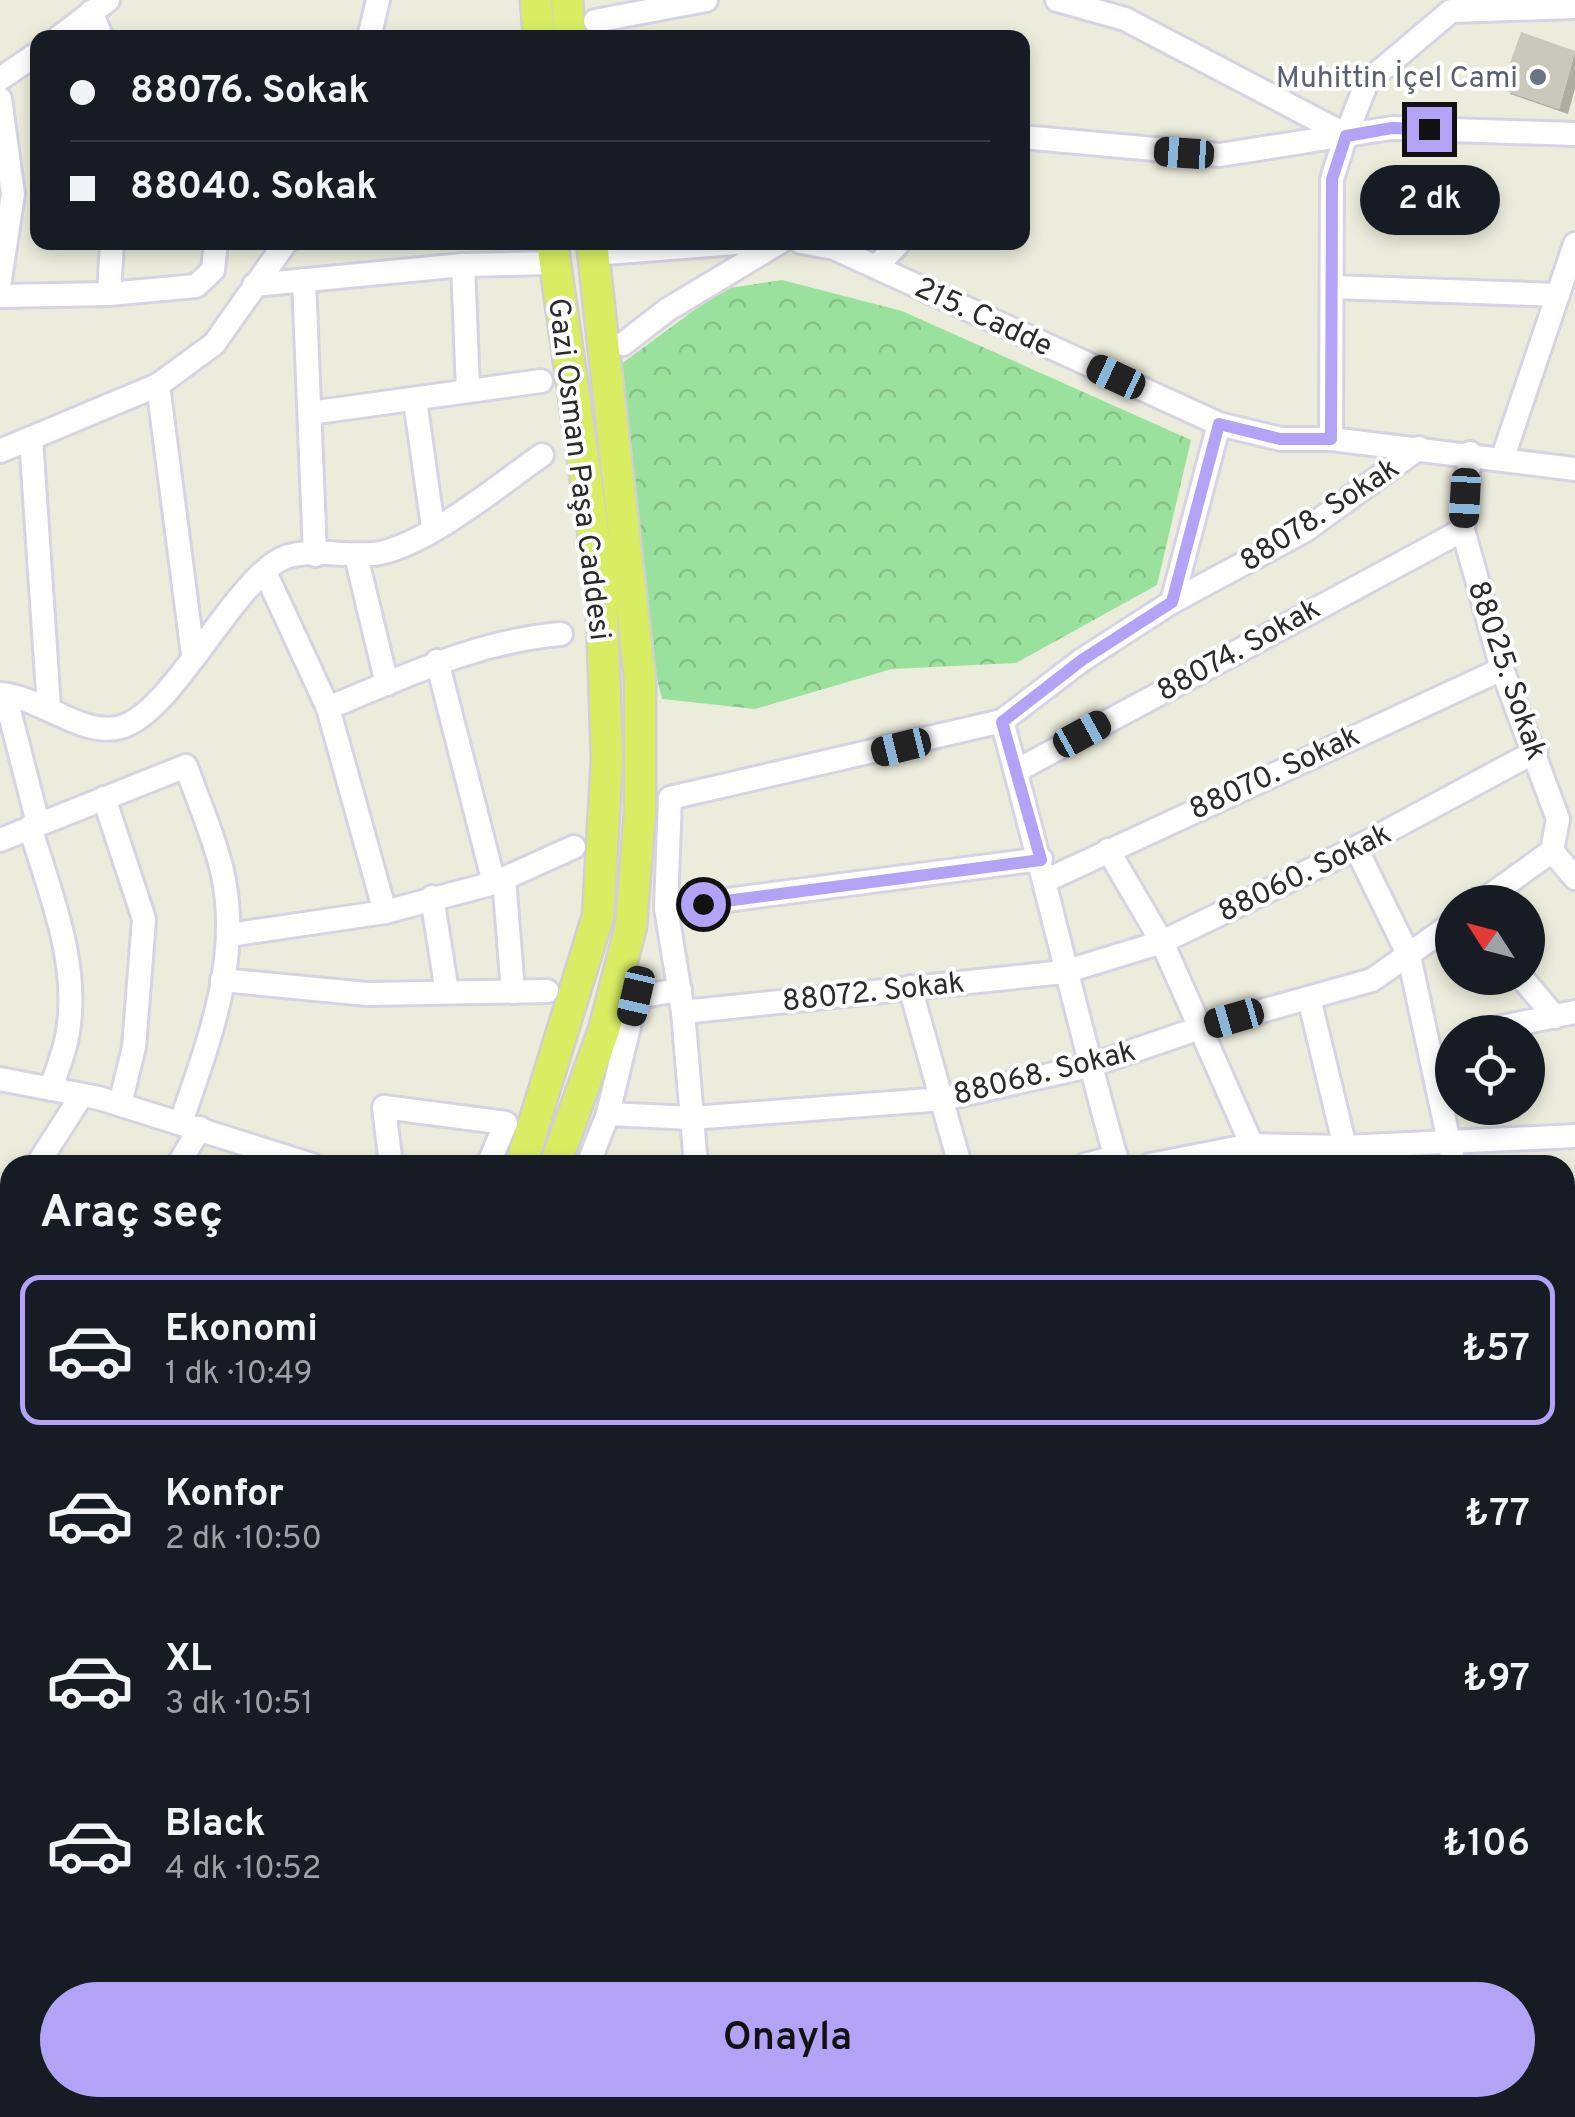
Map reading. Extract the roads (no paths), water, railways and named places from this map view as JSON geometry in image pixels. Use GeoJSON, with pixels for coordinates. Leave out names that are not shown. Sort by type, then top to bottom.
{"type":"FeatureCollection","features":[{"type":"Feature","properties":{"kind":"main road"},"geometry":{"type":"LineString","coordinates":[[536,0],[538,30]]}},
{"type":"Feature","properties":{"kind":"main road"},"geometry":{"type":"LineString","coordinates":[[566,0],[583,29]]}},
{"type":"Feature","properties":{"kind":"main road","name":"Gazi Osman Paşa Caddesi"},"geometry":{"type":"LineString","coordinates":[[559,1155],[604,1030],[631,926],[640,811],[640,680],[592,250]]}},
{"type":"Feature","properties":{"kind":"main road","name":"Gazi Osman Paşa Caddesi"},"geometry":{"type":"LineString","coordinates":[[525,1155],[598,916],[607,759],[601,586],[553,253]]}},
{"type":"Feature","properties":{"kind":"street"},"geometry":{"type":"LineString","coordinates":[[371,30],[378,0]]}},
{"type":"Feature","properties":{"kind":"street"},"geometry":{"type":"LineString","coordinates":[[583,29],[706,0]]}},
{"type":"Feature","properties":{"kind":"street"},"geometry":{"type":"LineString","coordinates":[[1057,0],[1125,19],[1346,136]]}},
{"type":"Feature","properties":{"kind":"street"},"geometry":{"type":"LineString","coordinates":[[68,30],[100,6]]}},
{"type":"Feature","properties":{"kind":"street"},"geometry":{"type":"LineString","coordinates":[[1331,439],[1332,179],[1366,82],[1451,11],[1575,7]]}},
{"type":"Feature","properties":{"kind":"street"},"geometry":{"type":"LineString","coordinates":[[0,79],[30,58]]}},
{"type":"Feature","properties":{"kind":"street"},"geometry":{"type":"LineString","coordinates":[[0,100],[13,194],[0,280]]}},
{"type":"Feature","properties":{"kind":"street"},"geometry":{"type":"LineString","coordinates":[[1030,138],[1220,155],[1392,128],[1575,134]]}},
{"type":"Feature","properties":{"kind":"street"},"geometry":{"type":"LineString","coordinates":[[1504,457],[1575,244]]}},
{"type":"Feature","properties":{"kind":"street"},"geometry":{"type":"LineString","coordinates":[[108,294],[111,250]]}},
{"type":"Feature","properties":{"kind":"street"},"geometry":{"type":"LineString","coordinates":[[0,296],[108,294],[196,286],[213,270],[215,250]]}},
{"type":"Feature","properties":{"kind":"street"},"geometry":{"type":"LineString","coordinates":[[0,452],[158,385],[214,344],[280,250]]}},
{"type":"Feature","properties":{"kind":"street"},"geometry":{"type":"LineString","coordinates":[[624,344],[666,310],[767,250]]}},
{"type":"Feature","properties":{"kind":"street","name":"215. Cadde"},"geometry":{"type":"LineString","coordinates":[[838,250],[1219,424],[1280,439],[1331,439],[1470,453],[1575,469]]}},
{"type":"Feature","properties":{"kind":"street"},"geometry":{"type":"LineString","coordinates":[[876,267],[892,250]]}},
{"type":"Feature","properties":{"kind":"street"},"geometry":{"type":"LineString","coordinates":[[254,285],[553,253]]}},
{"type":"Feature","properties":{"kind":"street"},"geometry":{"type":"LineString","coordinates":[[463,265],[468,390]]}},
{"type":"Feature","properties":{"kind":"street"},"geometry":{"type":"LineString","coordinates":[[304,280],[315,555]]}},
{"type":"Feature","properties":{"kind":"street"},"geometry":{"type":"LineString","coordinates":[[1332,288],[1558,296]]}},
{"type":"Feature","properties":{"kind":"street"},"geometry":{"type":"LineString","coordinates":[[310,413],[541,382]]}},
{"type":"Feature","properties":{"kind":"street"},"geometry":{"type":"LineString","coordinates":[[158,385],[193,655]]}},
{"type":"Feature","properties":{"kind":"street"},"geometry":{"type":"LineString","coordinates":[[414,400],[433,528]]}},
{"type":"Feature","properties":{"kind":"street"},"geometry":{"type":"LineString","coordinates":[[1172,602],[1219,424]]}},
{"type":"Feature","properties":{"kind":"street"},"geometry":{"type":"LineString","coordinates":[[30,438],[48,707]]}},
{"type":"Feature","properties":{"kind":"street","name":"88078. Sokak"},"geometry":{"type":"LineString","coordinates":[[666,908],[670,798],[1002,722],[1082,660],[1172,602],[1304,530],[1419,448]]}},
{"type":"Feature","properties":{"kind":"street","name":"88025. Sokak"},"geometry":{"type":"LineString","coordinates":[[1470,453],[1463,530],[1502,668],[1536,751],[1558,819],[1552,852]]}},
{"type":"Feature","properties":{"kind":"street"},"geometry":{"type":"LineString","coordinates":[[51,1088],[68,1038],[71,987],[61,930],[2,695],[48,707],[86,727],[126,726],[154,705],[278,560],[384,552],[433,528],[542,455]]}},
{"type":"Feature","properties":{"kind":"street","name":"88074. Sokak"},"geometry":{"type":"LineString","coordinates":[[1016,771],[1463,530]]}},
{"type":"Feature","properties":{"kind":"street"},"geometry":{"type":"LineString","coordinates":[[356,556],[387,684]]}},
{"type":"Feature","properties":{"kind":"street"},"geometry":{"type":"LineString","coordinates":[[265,572],[328,708],[385,912]]}},
{"type":"Feature","properties":{"kind":"street"},"geometry":{"type":"LineString","coordinates":[[328,708],[437,661],[528,637],[560,634]]}},
{"type":"Feature","properties":{"kind":"street"},"geometry":{"type":"LineString","coordinates":[[437,661],[499,880],[513,992]]}},
{"type":"Feature","properties":{"kind":"street","name":"88070. Sokak"},"geometry":{"type":"LineString","coordinates":[[666,908],[1044,870],[1108,850],[1502,668]]}},
{"type":"Feature","properties":{"kind":"street"},"geometry":{"type":"LineString","coordinates":[[1002,722],[1044,870],[1064,972],[1115,1155]]}},
{"type":"Feature","properties":{"kind":"street","name":"88060. Sokak"},"geometry":{"type":"LineString","coordinates":[[1064,972],[1162,942],[1356,848],[1536,751]]}},
{"type":"Feature","properties":{"kind":"street"},"geometry":{"type":"LineString","coordinates":[[0,840],[186,766],[223,875],[229,935],[181,1155]]}},
{"type":"Feature","properties":{"kind":"street"},"geometry":{"type":"LineString","coordinates":[[104,798],[144,919],[134,1047],[120,1104]]}},
{"type":"Feature","properties":{"kind":"street"},"geometry":{"type":"LineString","coordinates":[[229,935],[385,912],[499,880],[574,847]]}},
{"type":"Feature","properties":{"kind":"street"},"geometry":{"type":"LineString","coordinates":[[1356,848],[1408,956],[1435,1025]]}},
{"type":"Feature","properties":{"kind":"street"},"geometry":{"type":"LineString","coordinates":[[1108,850],[1162,942],[1197,1029],[1252,1146]]}},
{"type":"Feature","properties":{"kind":"street"},"geometry":{"type":"LineString","coordinates":[[1506,885],[1552,852],[1575,878]]}},
{"type":"Feature","properties":{"kind":"street"},"geometry":{"type":"LineString","coordinates":[[432,896],[447,992]]}},
{"type":"Feature","properties":{"kind":"street"},"geometry":{"type":"LineString","coordinates":[[666,908],[681,1001],[695,1155]]}},
{"type":"Feature","properties":{"kind":"street","name":"88068. Sokak"},"geometry":{"type":"LineString","coordinates":[[608,1114],[692,1118],[943,1099],[1089,1066],[1197,1029],[1372,980],[1435,936]]}},
{"type":"Feature","properties":{"kind":"street","name":"88072. Sokak"},"geometry":{"type":"LineString","coordinates":[[608,1114],[636,996],[681,1001],[910,987],[1064,972]]}},
{"type":"Feature","properties":{"kind":"street"},"geometry":{"type":"LineString","coordinates":[[222,980],[367,994],[548,992]]}},
{"type":"Feature","properties":{"kind":"street"},"geometry":{"type":"LineString","coordinates":[[910,987],[957,1155]]}},
{"type":"Feature","properties":{"kind":"street"},"geometry":{"type":"LineString","coordinates":[[1542,995],[1565,1014]]}},
{"type":"Feature","properties":{"kind":"street"},"geometry":{"type":"LineString","coordinates":[[1308,998],[1344,1146]]}},
{"type":"Feature","properties":{"kind":"street"},"geometry":{"type":"LineString","coordinates":[[0,1079],[120,1104],[282,1155]]}},
{"type":"Feature","properties":{"kind":"street"},"geometry":{"type":"LineString","coordinates":[[43,1155],[82,1095]]}},
{"type":"Feature","properties":{"kind":"street"},"geometry":{"type":"LineString","coordinates":[[390,1155],[384,1107],[506,1124],[492,1155]]}},
{"type":"Feature","properties":{"kind":"street"},"geometry":{"type":"LineString","coordinates":[[592,1155],[608,1114]]}},
{"type":"Feature","properties":{"kind":"street"},"geometry":{"type":"LineString","coordinates":[[1448,1125],[1452,1155]]}},
{"type":"Feature","properties":{"kind":"street"},"geometry":{"type":"LineString","coordinates":[[1204,1155],[1252,1146],[1575,1136]]}},
{"type":"Feature","properties":{"kind":"place","name":"Muhittin İçel Cami"},"geometry":{"type":"Point","coordinates":[1538,77]}}]}
